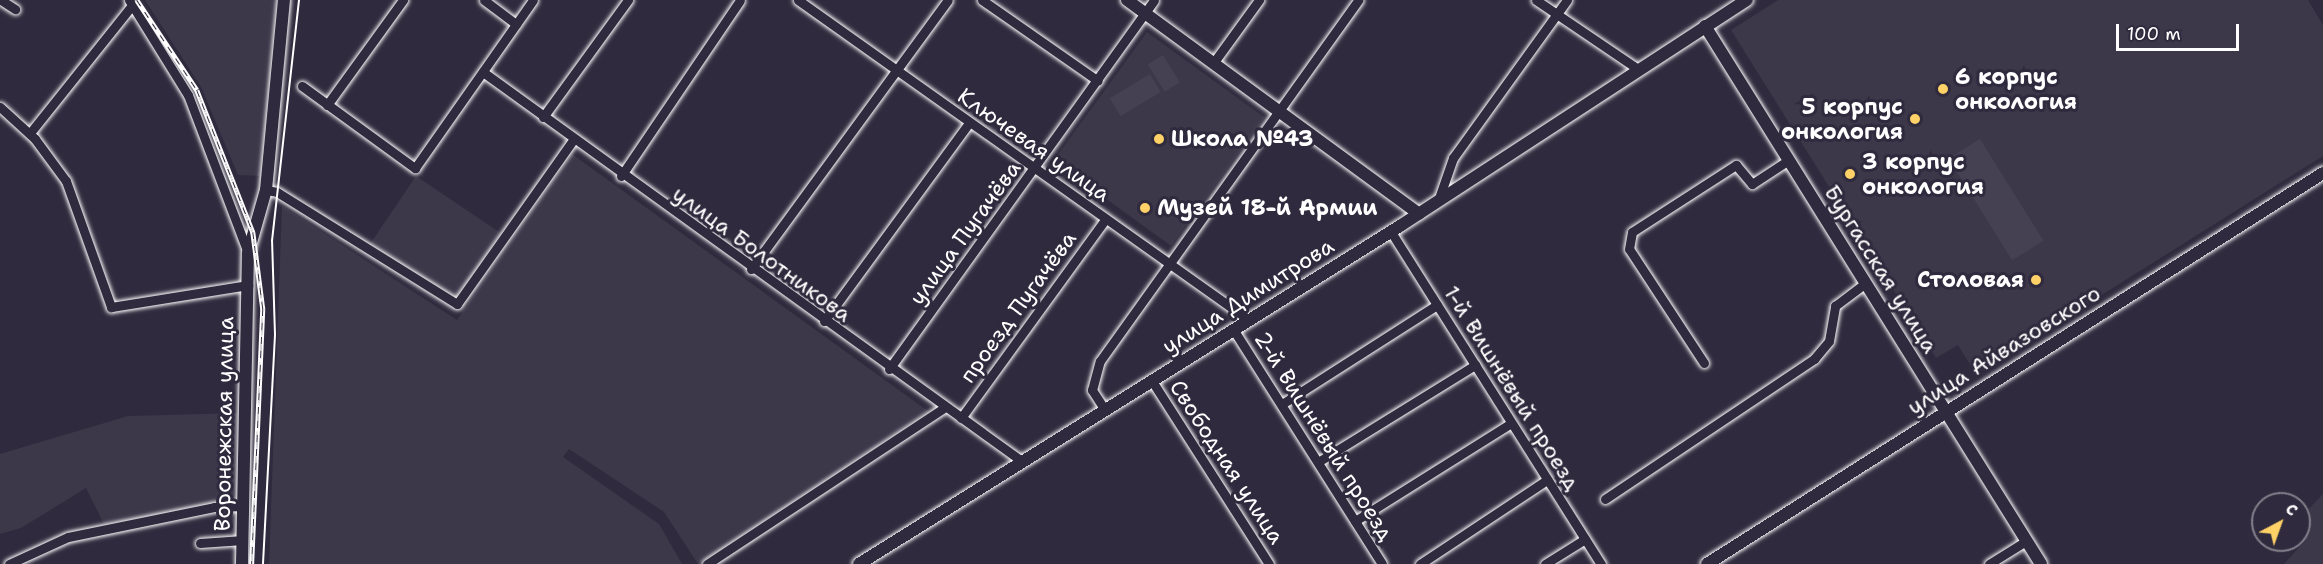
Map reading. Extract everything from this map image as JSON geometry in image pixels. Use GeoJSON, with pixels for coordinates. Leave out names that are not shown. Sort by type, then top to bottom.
{"type":"FeatureCollection","features":[{"type":"Feature","properties":{"kind":"street"},"geometry":{"type":"LineString","coordinates":[[1,0],[15,9]]}},
{"type":"Feature","properties":{"kind":"street","name":"Воронежская улица"},"geometry":{"type":"LineString","coordinates":[[242,564],[248,253],[266,190],[284,0]]}},
{"type":"Feature","properties":{"kind":"street"},"geometry":{"type":"LineString","coordinates":[[327,105],[403,0]]}},
{"type":"Feature","properties":{"kind":"street"},"geometry":{"type":"LineString","coordinates":[[484,0],[516,24]]}},
{"type":"Feature","properties":{"kind":"street"},"geometry":{"type":"LineString","coordinates":[[302,86],[415,168],[533,0]]}},
{"type":"Feature","properties":{"kind":"street"},"geometry":{"type":"LineString","coordinates":[[543,117],[628,0]]}},
{"type":"Feature","properties":{"kind":"street"},"geometry":{"type":"LineString","coordinates":[[621,176],[740,0]]}},
{"type":"Feature","properties":{"kind":"street","name":"Ключевая улица"},"geometry":{"type":"LineString","coordinates":[[798,0],[968,123],[1249,320]]}},
{"type":"Feature","properties":{"kind":"street"},"geometry":{"type":"LineString","coordinates":[[751,269],[948,0]]}},
{"type":"Feature","properties":{"kind":"street"},"geometry":{"type":"LineString","coordinates":[[982,0],[1098,81]]}},
{"type":"Feature","properties":{"kind":"street"},"geometry":{"type":"LineString","coordinates":[[1127,0],[1281,110],[1419,214]]}},
{"type":"Feature","properties":{"kind":"street","name":"улица Пугачёва"},"geometry":{"type":"LineString","coordinates":[[890,369],[1035,170],[1154,0]]}},
{"type":"Feature","properties":{"kind":"street"},"geometry":{"type":"LineString","coordinates":[[1214,62],[1259,0]]}},
{"type":"Feature","properties":{"kind":"street"},"geometry":{"type":"LineString","coordinates":[[1105,410],[1092,390],[1094,375],[1358,0]]}},
{"type":"Feature","properties":{"kind":"street"},"geometry":{"type":"LineString","coordinates":[[1536,0],[1638,69]]}},
{"type":"Feature","properties":{"kind":"street"},"geometry":{"type":"LineString","coordinates":[[1438,202],[1453,158],[1567,0]]}},
{"type":"Feature","properties":{"kind":"street","name":"улица Димитрова"},"geometry":{"type":"LineString","coordinates":[[858,564],[1391,232],[1747,0]]}},
{"type":"Feature","properties":{"kind":"street"},"geometry":{"type":"LineString","coordinates":[[0,108],[30,133],[130,2],[188,95],[248,253]]}},
{"type":"Feature","properties":{"kind":"street","name":"Бургасская улица"},"geometry":{"type":"LineString","coordinates":[[1705,27],[2041,564]]}},
{"type":"Feature","properties":{"kind":"street","name":"улица Болотникова"},"geometry":{"type":"LineString","coordinates":[[483,72],[621,176],[1023,462]]}},
{"type":"Feature","properties":{"kind":"street"},"geometry":{"type":"LineString","coordinates":[[824,321],[968,123]]}},
{"type":"Feature","properties":{"kind":"street","name":"Воронежская улица"},"geometry":{"type":"LineString","coordinates":[[30,133],[66,181],[111,307],[248,285]]}},
{"type":"Feature","properties":{"kind":"street"},"geometry":{"type":"LineString","coordinates":[[266,190],[277,192],[457,304],[573,140]]}},
{"type":"Feature","properties":{"kind":"street"},"geometry":{"type":"LineString","coordinates":[[1704,363],[1629,249],[1632,232],[1736,165],[1752,184],[1787,161]]}},
{"type":"Feature","properties":{"kind":"street","name":"улица Айвазовского"},"geometry":{"type":"LineString","coordinates":[[1707,564],[2323,173]]}},
{"type":"Feature","properties":{"kind":"street","name":"проезд Пугачёва"},"geometry":{"type":"LineString","coordinates":[[961,418],[1106,220]]}},
{"type":"Feature","properties":{"kind":"street","name":"1-й Вишнёвый проезд"},"geometry":{"type":"LineString","coordinates":[[1391,232],[1601,564]]}},
{"type":"Feature","properties":{"kind":"street"},"geometry":{"type":"LineString","coordinates":[[1605,499],[1814,359],[1829,341],[1835,306],[1864,283]]}},
{"type":"Feature","properties":{"kind":"street"},"geometry":{"type":"LineString","coordinates":[[1282,404],[1437,305]]}},
{"type":"Feature","properties":{"kind":"street","name":"2-й Вишнёвый проезд"},"geometry":{"type":"LineString","coordinates":[[1233,329],[1382,564]]}},
{"type":"Feature","properties":{"kind":"street"},"geometry":{"type":"LineString","coordinates":[[1318,462],[1475,365]]}},
{"type":"Feature","properties":{"kind":"street","name":"Свободная улица"},"geometry":{"type":"LineString","coordinates":[[1152,381],[1269,564]]}},
{"type":"Feature","properties":{"kind":"street"},"geometry":{"type":"LineString","coordinates":[[707,564],[945,407]]}},
{"type":"Feature","properties":{"kind":"street"},"geometry":{"type":"LineString","coordinates":[[1355,521],[1511,423]]}},
{"type":"Feature","properties":{"kind":"street"},"geometry":{"type":"LineString","coordinates":[[1420,564],[1548,480]]}},
{"type":"Feature","properties":{"kind":"street"},"geometry":{"type":"LineString","coordinates":[[9,564],[68,537],[214,507],[243,506]]}},
{"type":"Feature","properties":{"kind":"street"},"geometry":{"type":"LineString","coordinates":[[1545,564],[1585,539]]}},
{"type":"Feature","properties":{"kind":"street"},"geometry":{"type":"LineString","coordinates":[[200,543],[243,540]]}},
{"type":"Feature","properties":{"kind":"street"},"geometry":{"type":"LineString","coordinates":[[1989,564],[2026,541]]}},
{"type":"Feature","properties":{"kind":"shaded area"},"geometry":{"type":"Polygon","coordinates":[[[145,0],[276,0],[261,176],[238,175],[201,87],[145,0]]]}},
{"type":"Feature","properties":{"kind":"shaded area"},"geometry":{"type":"Polygon","coordinates":[[[1778,0],[2308,0],[2323,25],[2323,156],[1976,374],[1958,345],[1936,358],[1731,30],[1778,0]]]}},
{"type":"Feature","properties":{"kind":"shaded area","name":"Школа №43"},"geometry":{"type":"Polygon","coordinates":[[[1147,32],[1264,117],[1171,246],[1054,161],[1147,32]]]}},
{"type":"Feature","properties":{"kind":"shaded area"},"geometry":{"type":"Polygon","coordinates":[[[1163,55],[1180,82],[1165,92],[1148,65],[1163,55]]]}},
{"type":"Feature","properties":{"kind":"shaded area"},"geometry":{"type":"Polygon","coordinates":[[[1150,74],[1161,92],[1121,116],[1110,98],[1150,74]]]}},
{"type":"Feature","properties":{"kind":"shaded area"},"geometry":{"type":"Polygon","coordinates":[[[1980,139],[2044,241],[2012,260],[1949,159],[1980,139]]]}},
{"type":"Feature","properties":{"kind":"shaded area"},"geometry":{"type":"Polygon","coordinates":[[[572,154],[928,411],[698,564],[664,512],[569,449],[563,457],[659,524],[682,564],[269,564],[282,206],[457,320],[572,154]]]}},
{"type":"Feature","properties":{"kind":"shaded area"},"geometry":{"type":"Polygon","coordinates":[[[416,176],[501,234],[456,302],[370,244],[416,176]]]}},
{"type":"Feature","properties":{"kind":"shaded area"},"geometry":{"type":"Polygon","coordinates":[[[238,413],[232,504],[104,524],[86,488],[21,528],[0,534],[0,454],[128,416],[238,413]]]}},
{"type":"Feature","properties":{"kind":"shaded area"},"geometry":{"type":"Polygon","coordinates":[[[2323,494],[2323,564],[2284,564],[2295,552],[2311,552],[2311,507],[2323,494]]]}},
{"type":"Feature","properties":{"kind":"tram line"},"geometry":{"type":"LineString","coordinates":[[263,564],[275,335],[272,241],[299,0]]}},
{"type":"Feature","properties":{"kind":"railway"},"geometry":{"type":"LineString","coordinates":[[137,0],[197,90],[253,232],[263,309],[252,564]]}},
{"type":"Feature","properties":{"kind":"place","name":"6 корпус онкология"},"geometry":{"type":"Point","coordinates":[1943,89]}},
{"type":"Feature","properties":{"kind":"place","name":"5 корпус онкология"},"geometry":{"type":"Point","coordinates":[1915,119]}},
{"type":"Feature","properties":{"kind":"place","name":"Школа №43"},"geometry":{"type":"Point","coordinates":[1159,139]}},
{"type":"Feature","properties":{"kind":"place","name":"3 корпус онкология"},"geometry":{"type":"Point","coordinates":[1850,174]}},
{"type":"Feature","properties":{"kind":"place","name":"Музей 18-й Армии"},"geometry":{"type":"Point","coordinates":[1145,208]}},
{"type":"Feature","properties":{"kind":"place","name":"Столовая"},"geometry":{"type":"Point","coordinates":[2036,280]}}]}
